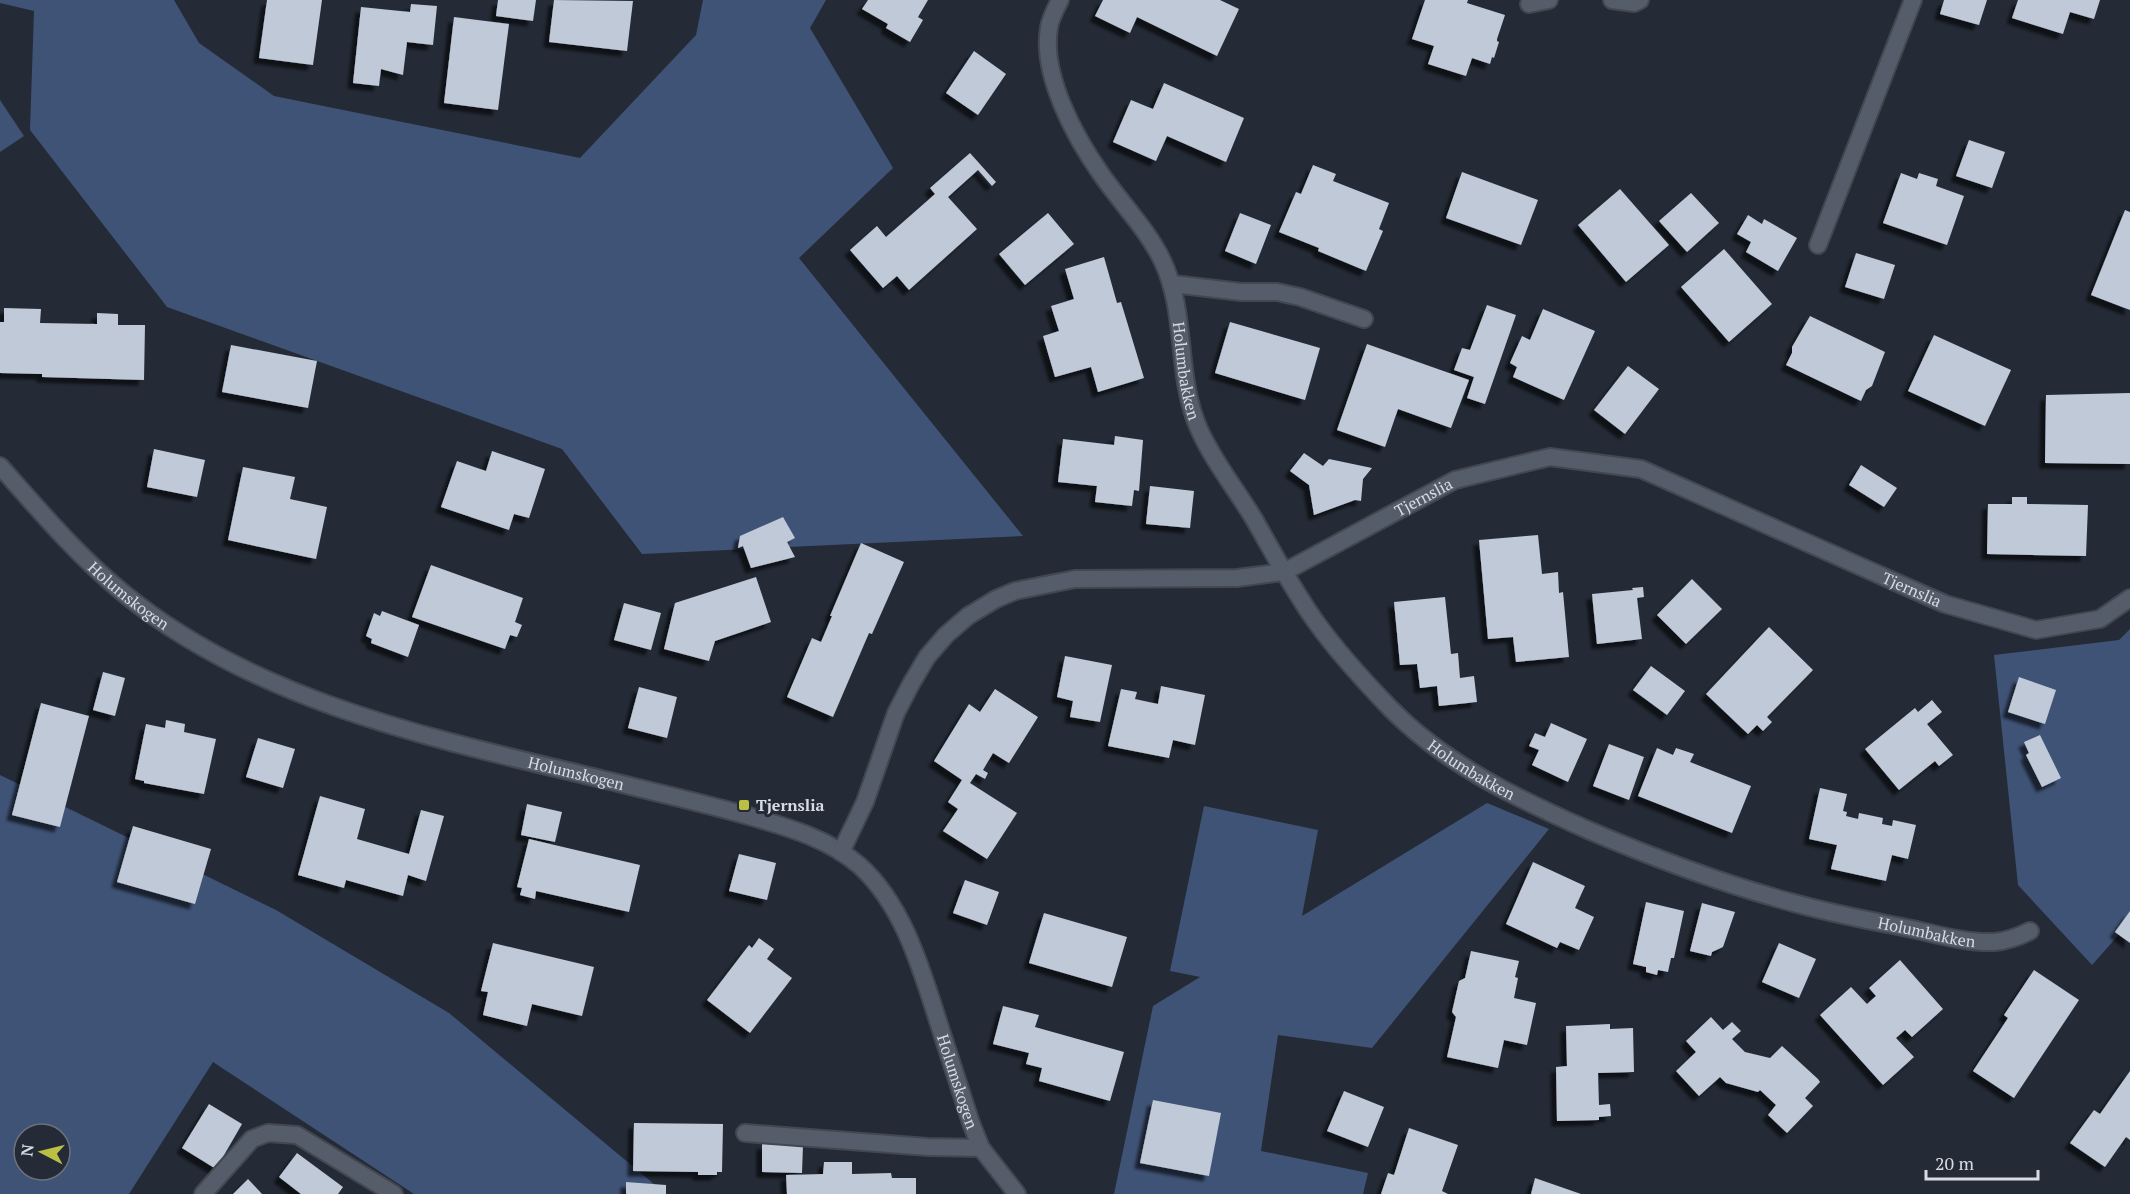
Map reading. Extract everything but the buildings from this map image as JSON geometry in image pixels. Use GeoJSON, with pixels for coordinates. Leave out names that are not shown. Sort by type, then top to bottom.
{"type":"FeatureCollection","features":[{"type":"Feature","properties":{"kind":"street","name":"Holumbakken"},"geometry":{"type":"LineString","coordinates":[[1060,0],[1049,27],[1048,49],[1060,101],[1077,136],[1101,175],[1146,234],[1160,256],[1173,284],[1179,313],[1187,393],[1198,427],[1213,457],[1316,621],[1348,663],[1392,711],[1436,750],[1472,774],[1546,811],[1688,871],[1738,888],[1820,910],[1977,941],[1996,942],[2013,939],[2030,931]]}},
{"type":"Feature","properties":{"kind":"street"},"geometry":{"type":"LineString","coordinates":[[1529,4],[1550,0]]}},
{"type":"Feature","properties":{"kind":"street"},"geometry":{"type":"LineString","coordinates":[[1612,0],[1634,3],[1640,0]]}},
{"type":"Feature","properties":{"kind":"street"},"geometry":{"type":"LineString","coordinates":[[1818,245],[1912,0]]}},
{"type":"Feature","properties":{"kind":"street"},"geometry":{"type":"LineString","coordinates":[[1173,284],[1240,292],[1277,292],[1310,300],[1364,320]]}},
{"type":"Feature","properties":{"kind":"street","name":"Tjernslia"},"geometry":{"type":"LineString","coordinates":[[841,852],[865,802],[896,713],[927,657],[946,635],[968,616],[996,599],[1015,591],[1075,579],[1238,578],[1284,572],[1455,480],[1550,457],[1641,470],[1945,604],[2036,630],[2100,619],[2130,598]]}},
{"type":"Feature","properties":{"kind":"street","name":"Holumskogen"},"geometry":{"type":"LineString","coordinates":[[0,466],[56,529],[123,593],[171,627],[247,669],[302,694],[418,733],[506,757],[719,807],[803,833],[841,852],[872,878],[902,925],[919,963],[981,1148],[1017,1194]]}},
{"type":"Feature","properties":{"kind":"street"},"geometry":{"type":"LineString","coordinates":[[203,1194],[252,1139],[268,1133],[297,1135],[394,1194]]}},
{"type":"Feature","properties":{"kind":"street"},"geometry":{"type":"LineString","coordinates":[[745,1133],[928,1147],[981,1148]]}},
{"type":"Feature","properties":{"kind":"shaded area"},"geometry":{"type":"Polygon","coordinates":[[[0,0],[174,0],[199,43],[274,96],[580,158],[696,35],[703,0],[826,0],[810,28],[893,168],[799,258],[1023,536],[642,554],[562,449],[167,307],[30,130],[34,11],[0,3],[0,0]]]}},
{"type":"Feature","properties":{"kind":"shaded area"},"geometry":{"type":"Polygon","coordinates":[[[0,100],[24,136],[0,152],[0,100]]]}},
{"type":"Feature","properties":{"kind":"shaded area"},"geometry":{"type":"Polygon","coordinates":[[[2130,629],[2130,922],[2092,965],[2018,885],[1994,655],[2119,640],[2130,629]]]}},
{"type":"Feature","properties":{"kind":"shaded area"},"geometry":{"type":"Polygon","coordinates":[[[0,775],[276,910],[449,1013],[666,1194],[414,1194],[213,1062],[129,1194],[0,1194],[0,775]]]}},
{"type":"Feature","properties":{"kind":"shaded area"},"geometry":{"type":"Polygon","coordinates":[[[1487,803],[1549,829],[1372,1048],[1278,1035],[1261,1151],[1368,1173],[1363,1194],[1114,1194],[1153,1006],[1200,977],[1170,971],[1204,806],[1318,830],[1302,916],[1487,803]]]}},
{"type":"Feature","properties":{"kind":"place","name":"Tjernslia"},"geometry":{"type":"Point","coordinates":[744,805]}}]}
